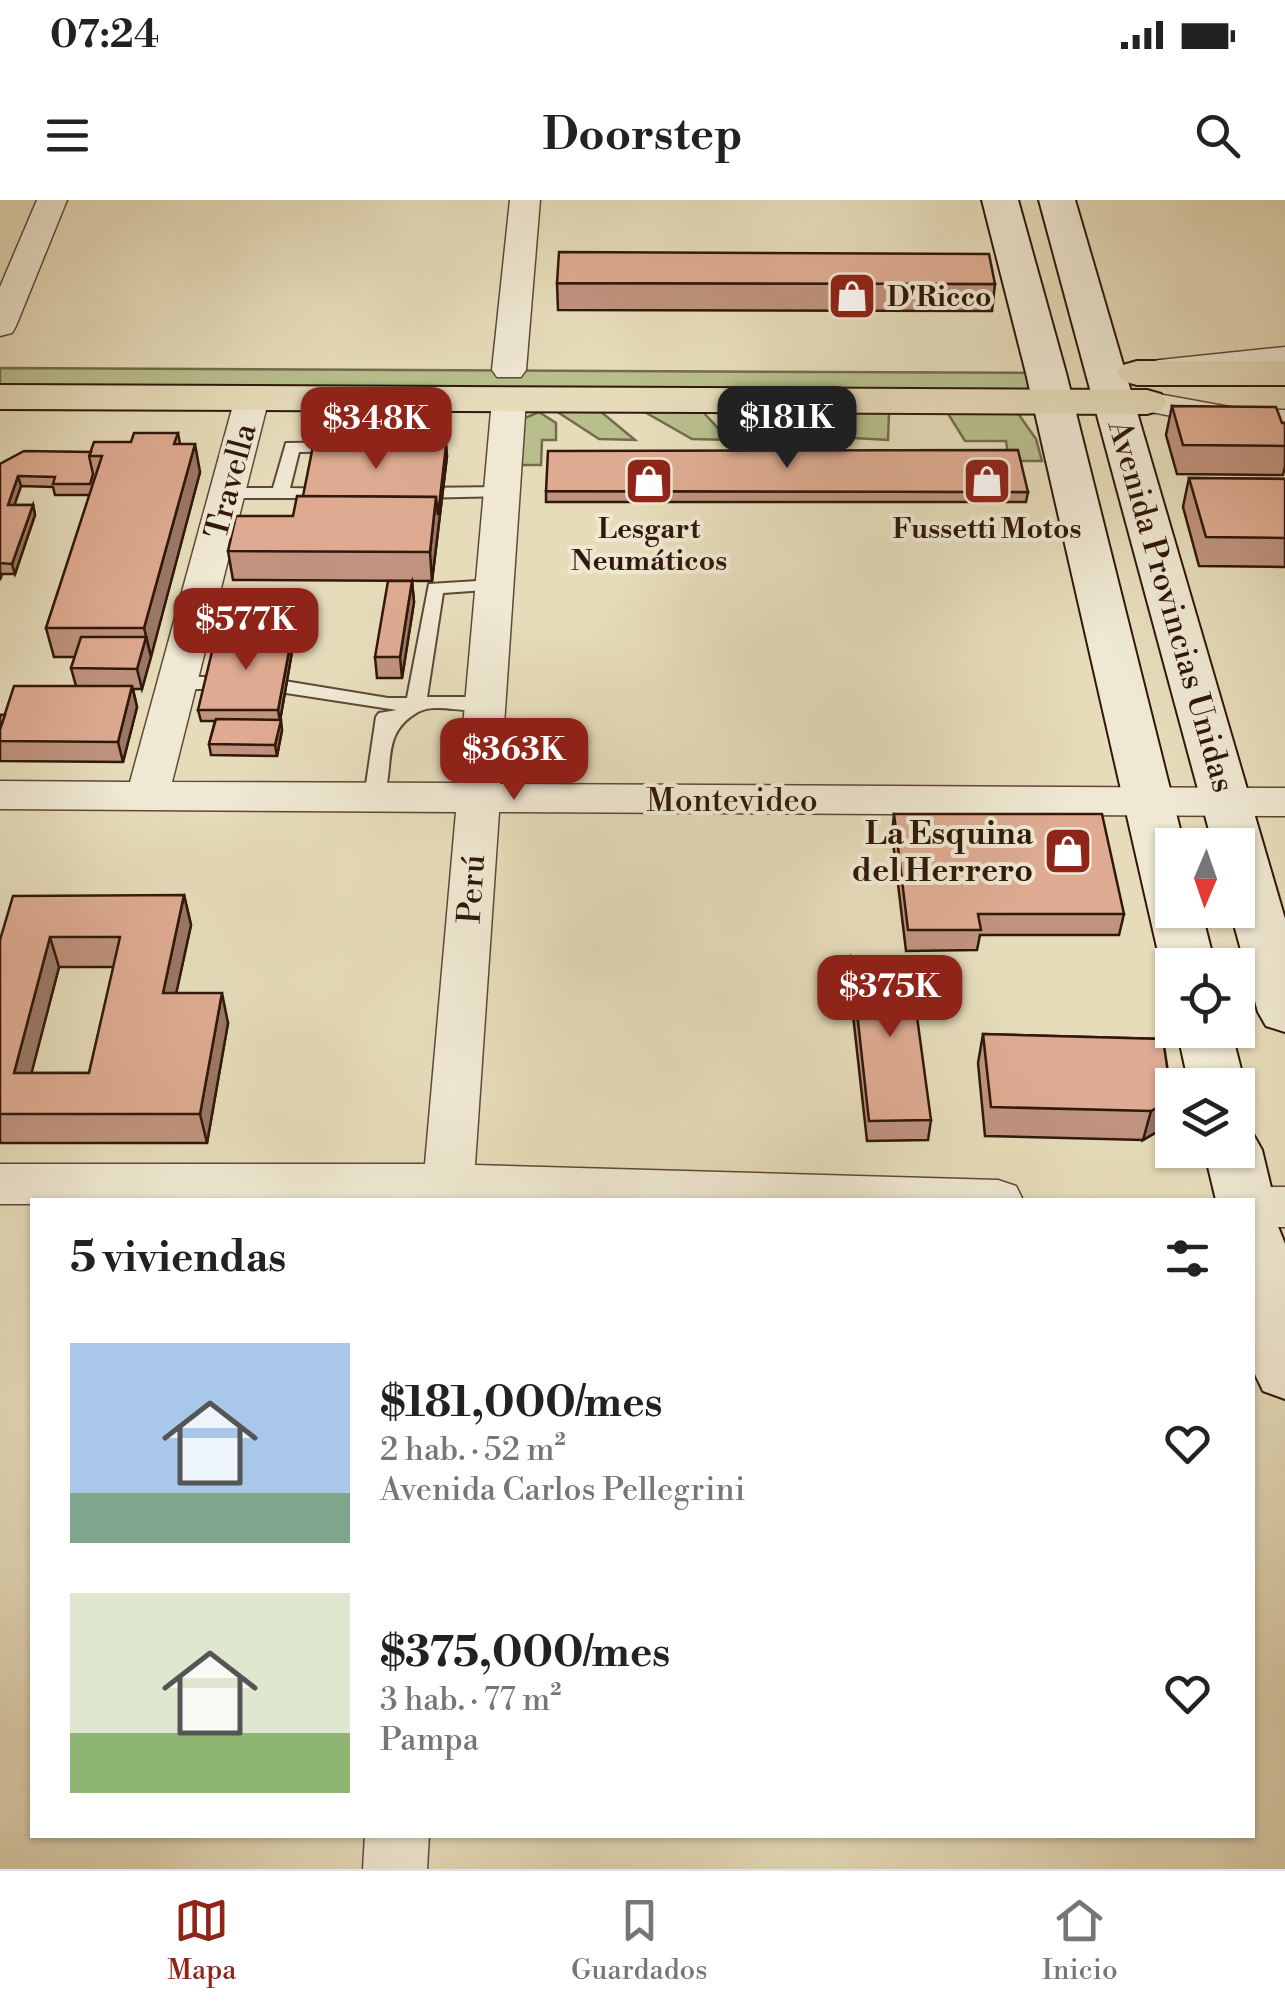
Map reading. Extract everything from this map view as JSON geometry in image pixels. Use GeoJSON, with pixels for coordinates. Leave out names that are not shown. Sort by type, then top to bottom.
{"type":"FeatureCollection","features":[{"type":"Feature","properties":{"kind":"main road","name":"Avenida Provincias Unidas"},"geometry":{"type":"LineString","coordinates":[[1000,200],[1155,828]]}},
{"type":"Feature","properties":{"kind":"main road","name":"Avenida Provincias Unidas"},"geometry":{"type":"LineString","coordinates":[[1056,200],[1126,387],[1226,802],[1285,1012]]}},
{"type":"Feature","properties":{"kind":"main road"},"geometry":{"type":"LineString","coordinates":[[0,368],[509,385],[1049,388],[1126,387],[1285,372]]}},
{"type":"Feature","properties":{"kind":"main road"},"geometry":{"type":"LineString","coordinates":[[0,397],[373,399],[509,385]]}},
{"type":"Feature","properties":{"kind":"main road"},"geometry":{"type":"LineString","coordinates":[[1126,387],[1285,402]]}},
{"type":"Feature","properties":{"kind":"main road"},"geometry":{"type":"LineString","coordinates":[[1237,1168],[1245,1198]]}},
{"type":"Feature","properties":{"kind":"main road"},"geometry":{"type":"LineString","coordinates":[[1255,1244],[1285,1372]]}},
{"type":"Feature","properties":{"kind":"street"},"geometry":{"type":"LineString","coordinates":[[0,326],[52,200]]}},
{"type":"Feature","properties":{"kind":"street","name":"Perú"},"geometry":{"type":"LineString","coordinates":[[447,1192],[525,200]]}},
{"type":"Feature","properties":{"kind":"street"},"geometry":{"type":"LineString","coordinates":[[1126,387],[1285,356]]}},
{"type":"Feature","properties":{"kind":"street"},"geometry":{"type":"LineString","coordinates":[[1126,387],[1241,419],[1285,420]]}},
{"type":"Feature","properties":{"kind":"street","name":"Travella"},"geometry":{"type":"LineString","coordinates":[[147,796],[252,398]]}},
{"type":"Feature","properties":{"kind":"street","name":"Montevideo"},"geometry":{"type":"LineString","coordinates":[[0,796],[1285,802]]}},
{"type":"Feature","properties":{"kind":"street"},"geometry":{"type":"LineString","coordinates":[[0,1184],[860,1198]]}},
{"type":"Feature","properties":{"kind":"street"},"geometry":{"type":"LineString","coordinates":[[1255,1207],[1285,1207]]}},
{"type":"Feature","properties":{"kind":"street"},"geometry":{"type":"LineString","coordinates":[[395,1869],[397,1838]]}},
{"type":"Feature","properties":{"kind":"lane"},"geometry":{"type":"LineString","coordinates":[[280,495],[292,447],[366,447],[373,399]]}},
{"type":"Feature","properties":{"kind":"lane"},"geometry":{"type":"LineString","coordinates":[[390,494],[502,492]]}},
{"type":"Feature","properties":{"kind":"lane"},"geometry":{"type":"LineString","coordinates":[[227,493],[354,494]]}},
{"type":"Feature","properties":{"kind":"lane"},"geometry":{"type":"LineString","coordinates":[[384,730],[416,704],[435,588],[494,585]]}},
{"type":"Feature","properties":{"kind":"lane"},"geometry":{"type":"LineString","coordinates":[[177,683],[260,682],[388,704],[485,704]]}},
{"type":"Feature","properties":{"kind":"lane"},"geometry":{"type":"LineString","coordinates":[[374,798],[388,704]]}},
{"type":"Feature","properties":{"kind":"green space"},"geometry":{"type":"Polygon","coordinates":[[[0,368],[1046,373],[1052,402],[0,397],[0,368]]]}},
{"type":"Feature","properties":{"kind":"green space"},"geometry":{"type":"Polygon","coordinates":[[[742,410],[797,410],[811,442],[778,441],[742,410]]]}},
{"type":"Feature","properties":{"kind":"green space"},"geometry":{"type":"Polygon","coordinates":[[[556,411],[600,411],[635,440],[599,439],[556,411]]]}},
{"type":"Feature","properties":{"kind":"green space"},"geometry":{"type":"Polygon","coordinates":[[[643,411],[702,411],[729,440],[692,439],[643,411]]]}},
{"type":"Feature","properties":{"kind":"green space"},"geometry":{"type":"Polygon","coordinates":[[[539,412],[556,423],[556,440],[542,440],[541,465],[510,465],[518,421],[539,412]]]}},
{"type":"Feature","properties":{"kind":"green space"},"geometry":{"type":"Polygon","coordinates":[[[835,412],[889,412],[888,440],[854,438],[835,412]]]}},
{"type":"Feature","properties":{"kind":"green space"},"geometry":{"type":"Polygon","coordinates":[[[947,412],[1017,412],[1036,439],[1042,461],[1009,461],[1006,441],[965,441],[947,412]]]}},
{"type":"Feature","properties":{"kind":"building"},"geometry":{"type":"Polygon","coordinates":[[[559,252],[989,254],[995,284],[557,283],[559,252]]]}},
{"type":"Feature","properties":{"kind":"building"},"geometry":{"type":"Polygon","coordinates":[[[1172,406],[1276,407],[1285,423],[1285,446],[1183,445],[1172,406]]]}},
{"type":"Feature","properties":{"kind":"building"},"geometry":{"type":"Polygon","coordinates":[[[134,433],[178,433],[174,444],[195,444],[144,628],[46,628],[102,456],[89,456],[94,442],[131,442],[134,433]]]}},
{"type":"Feature","properties":{"kind":"building"},"geometry":{"type":"Polygon","coordinates":[[[313,446],[446,446],[438,515],[436,497],[303,496],[313,446]]]}},
{"type":"Feature","properties":{"kind":"building"},"geometry":{"type":"Polygon","coordinates":[[[1018,450],[1028,492],[546,491],[548,451],[1018,450]]]}},
{"type":"Feature","properties":{"kind":"building"},"geometry":{"type":"Polygon","coordinates":[[[24,451],[91,452],[93,474],[90,484],[53,484],[55,477],[18,476],[8,505],[33,505],[12,564],[0,563],[0,464],[24,451]]]}},
{"type":"Feature","properties":{"kind":"building"},"geometry":{"type":"Polygon","coordinates":[[[1189,478],[1285,479],[1285,538],[1206,537],[1189,478]]]}},
{"type":"Feature","properties":{"kind":"building"},"geometry":{"type":"Polygon","coordinates":[[[297,496],[436,497],[430,552],[228,551],[236,516],[293,516],[297,496]]]}},
{"type":"Feature","properties":{"kind":"building"},"geometry":{"type":"Polygon","coordinates":[[[388,581],[412,581],[400,657],[375,657],[388,581]]]}},
{"type":"Feature","properties":{"kind":"building"},"geometry":{"type":"Polygon","coordinates":[[[216,635],[292,635],[278,710],[198,710],[216,635]]]}},
{"type":"Feature","properties":{"kind":"building"},"geometry":{"type":"Polygon","coordinates":[[[81,637],[146,637],[137,669],[71,668],[81,637]]]}},
{"type":"Feature","properties":{"kind":"building"},"geometry":{"type":"Polygon","coordinates":[[[14,686],[132,686],[118,742],[0,741],[14,686]]]}},
{"type":"Feature","properties":{"kind":"building"},"geometry":{"type":"Polygon","coordinates":[[[216,719],[281,720],[275,745],[209,744],[216,719]]]}},
{"type":"Feature","properties":{"kind":"building"},"geometry":{"type":"Polygon","coordinates":[[[894,814],[1102,814],[1124,914],[978,914],[981,930],[908,930],[894,814]]]}},
{"type":"Feature","properties":{"kind":"building"},"geometry":{"type":"Polygon","coordinates":[[[184,895],[163,993],[222,993],[200,1114],[0,1114],[0,940],[13,896],[184,895]],[[50,937],[14,1073],[89,1073],[120,937],[50,937]]]}},
{"type":"Feature","properties":{"kind":"building"},"geometry":{"type":"Polygon","coordinates":[[[851,958],[909,958],[931,1120],[869,1121],[851,958]]]}},
{"type":"Feature","properties":{"kind":"building"},"geometry":{"type":"Polygon","coordinates":[[[983,1034],[1155,1039],[1155,1048],[1164,1048],[1167,1068],[1155,1068],[1155,1109],[1151,1111],[991,1107],[983,1034]]]}},
{"type":"Feature","properties":{"kind":"place","name":"D'Ricco"},"geometry":{"type":"Point","coordinates":[852,296]}},
{"type":"Feature","properties":{"kind":"place","name":"Lesgart Neumáticos"},"geometry":{"type":"Point","coordinates":[649,481]}},
{"type":"Feature","properties":{"kind":"place","name":"Fussetti Motos"},"geometry":{"type":"Point","coordinates":[987,481]}},
{"type":"Feature","properties":{"kind":"place","name":"La Esquina del Herrero"},"geometry":{"type":"Point","coordinates":[1068,851]}}]}
